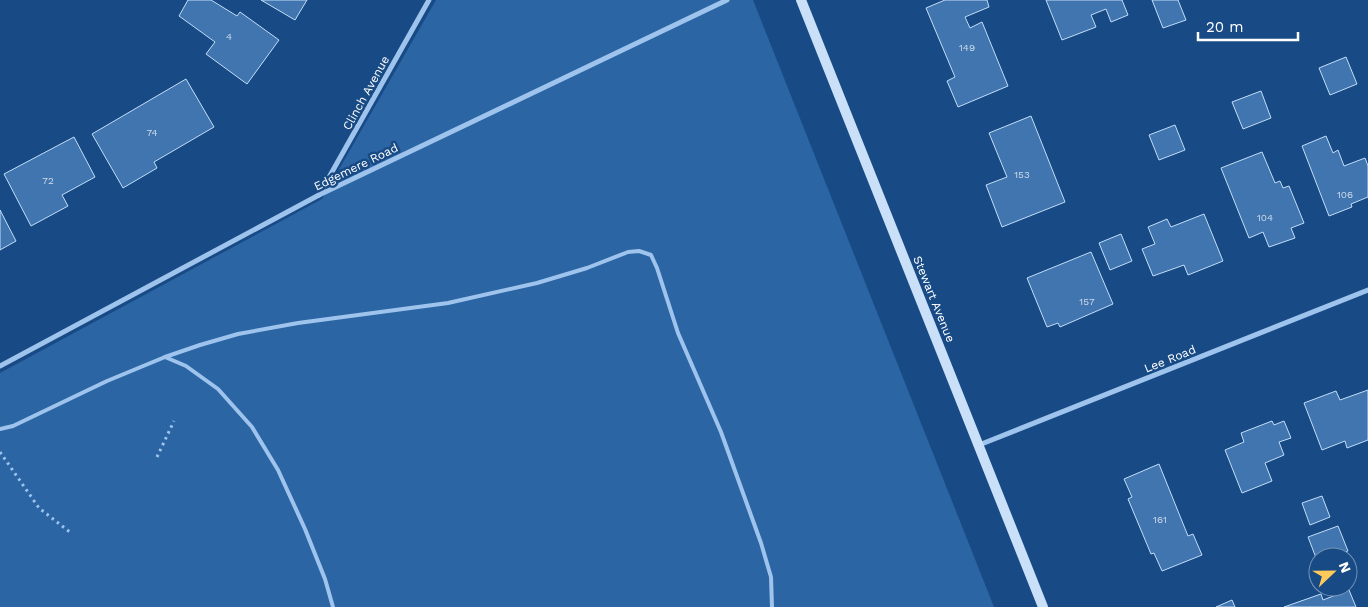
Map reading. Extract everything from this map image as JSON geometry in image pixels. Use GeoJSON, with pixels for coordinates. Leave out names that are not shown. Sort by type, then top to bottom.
{"type":"FeatureCollection","features":[{"type":"Feature","properties":{"kind":"main road","name":"Stewart Avenue"},"geometry":{"type":"LineString","coordinates":[[801,0],[1043,607]]}},
{"type":"Feature","properties":{"kind":"street","name":"Clinch Avenue"},"geometry":{"type":"LineString","coordinates":[[320,195],[429,0]]}},
{"type":"Feature","properties":{"kind":"street","name":"Edgemere Road"},"geometry":{"type":"LineString","coordinates":[[0,366],[320,195],[727,0]]}},
{"type":"Feature","properties":{"kind":"street","name":"Lee Road"},"geometry":{"type":"LineString","coordinates":[[979,446],[1368,290]]}},
{"type":"Feature","properties":{"kind":"lane"},"geometry":{"type":"LineString","coordinates":[[0,429],[13,426],[107,381],[165,357],[238,334],[298,323],[448,303],[536,282],[587,268],[628,252],[639,251],[651,256],[657,268],[678,333],[721,432],[761,543],[771,578],[772,607]]}},
{"type":"Feature","properties":{"kind":"lane"},"geometry":{"type":"LineString","coordinates":[[165,357],[186,366],[218,388],[252,427],[278,470],[305,528],[325,579],[333,607]]}},
{"type":"Feature","properties":{"kind":"path"},"geometry":{"type":"LineString","coordinates":[[157,457],[174,421]]}},
{"type":"Feature","properties":{"kind":"path"},"geometry":{"type":"LineString","coordinates":[[0,452],[39,508],[70,533]]}},
{"type":"Feature","properties":{"kind":"shaded area"},"geometry":{"type":"Polygon","coordinates":[[[436,0],[753,0],[994,607],[0,607],[0,373],[322,199],[436,0]]]}},
{"type":"Feature","properties":{"kind":"building"},"geometry":{"type":"Polygon","coordinates":[[[188,0],[211,0],[237,16],[240,12],[279,40],[247,84],[206,54],[215,42],[179,16],[188,0]]]}},
{"type":"Feature","properties":{"kind":"building"},"geometry":{"type":"Polygon","coordinates":[[[261,0],[307,0],[295,20],[261,0]]]}},
{"type":"Feature","properties":{"kind":"building"},"geometry":{"type":"Polygon","coordinates":[[[945,0],[987,0],[989,7],[965,17],[970,28],[982,22],[1008,86],[958,107],[947,81],[955,77],[926,8],[945,0]]]}},
{"type":"Feature","properties":{"kind":"building"},"geometry":{"type":"Polygon","coordinates":[[[1046,0],[1122,0],[1128,15],[1111,22],[1106,9],[1091,15],[1096,27],[1062,40],[1046,0]]]}},
{"type":"Feature","properties":{"kind":"building"},"geometry":{"type":"Polygon","coordinates":[[[1152,0],[1178,0],[1186,20],[1163,28],[1152,0]]]}},
{"type":"Feature","properties":{"kind":"building"},"geometry":{"type":"Polygon","coordinates":[[[1346,57],[1357,84],[1330,95],[1319,68],[1346,57]]]}},
{"type":"Feature","properties":{"kind":"building"},"geometry":{"type":"Polygon","coordinates":[[[186,79],[214,127],[154,162],[157,168],[123,188],[92,134],[186,79]]]}},
{"type":"Feature","properties":{"kind":"building"},"geometry":{"type":"Polygon","coordinates":[[[1261,91],[1271,118],[1243,129],[1232,102],[1261,91]]]}},
{"type":"Feature","properties":{"kind":"building"},"geometry":{"type":"Polygon","coordinates":[[[1031,116],[1065,202],[1002,227],[986,185],[1007,177],[989,133],[1031,116]]]}},
{"type":"Feature","properties":{"kind":"building"},"geometry":{"type":"Polygon","coordinates":[[[1175,125],[1185,150],[1159,160],[1149,135],[1175,125]]]}},
{"type":"Feature","properties":{"kind":"building"},"geometry":{"type":"Polygon","coordinates":[[[1326,136],[1333,153],[1338,150],[1344,166],[1365,158],[1368,166],[1368,197],[1351,204],[1352,207],[1329,216],[1302,146],[1326,136]]]}},
{"type":"Feature","properties":{"kind":"building"},"geometry":{"type":"Polygon","coordinates":[[[74,137],[95,177],[62,195],[68,206],[31,226],[4,174],[74,137]]]}},
{"type":"Feature","properties":{"kind":"building"},"geometry":{"type":"Polygon","coordinates":[[[1262,152],[1275,183],[1280,181],[1283,188],[1289,186],[1304,223],[1291,228],[1295,238],[1269,247],[1263,232],[1249,238],[1221,168],[1262,152]]]}},
{"type":"Feature","properties":{"kind":"building"},"geometry":{"type":"Polygon","coordinates":[[[0,210],[16,241],[0,250],[0,210]]]}},
{"type":"Feature","properties":{"kind":"building"},"geometry":{"type":"Polygon","coordinates":[[[1204,214],[1223,261],[1188,275],[1184,265],[1153,276],[1142,249],[1155,244],[1148,227],[1167,219],[1171,227],[1204,214]]]}},
{"type":"Feature","properties":{"kind":"building"},"geometry":{"type":"Polygon","coordinates":[[[1121,234],[1132,261],[1110,270],[1099,243],[1121,234]]]}},
{"type":"Feature","properties":{"kind":"building"},"geometry":{"type":"Polygon","coordinates":[[[1091,252],[1113,304],[1060,327],[1058,323],[1047,327],[1027,278],[1091,252]]]}},
{"type":"Feature","properties":{"kind":"building"},"geometry":{"type":"Polygon","coordinates":[[[1368,390],[1368,440],[1347,448],[1345,441],[1322,450],[1304,403],[1336,391],[1340,400],[1368,390]]]}},
{"type":"Feature","properties":{"kind":"building"},"geometry":{"type":"Polygon","coordinates":[[[1272,421],[1274,425],[1284,421],[1291,438],[1279,442],[1284,455],[1265,463],[1272,481],[1242,493],[1225,450],[1244,442],[1241,433],[1272,421]]]}},
{"type":"Feature","properties":{"kind":"building"},"geometry":{"type":"Polygon","coordinates":[[[1159,464],[1188,536],[1193,534],[1202,555],[1162,571],[1154,553],[1151,554],[1128,499],[1132,497],[1124,479],[1159,464]]]}},
{"type":"Feature","properties":{"kind":"building"},"geometry":{"type":"Polygon","coordinates":[[[1322,496],[1330,517],[1310,525],[1302,503],[1322,496]]]}},
{"type":"Feature","properties":{"kind":"building"},"geometry":{"type":"Polygon","coordinates":[[[1338,526],[1346,547],[1312,547],[1308,537],[1338,526]]]}},
{"type":"Feature","properties":{"kind":"building"},"geometry":{"type":"Polygon","coordinates":[[[1312,597],[1322,597],[1323,600],[1331,597],[1352,597],[1356,607],[1284,607],[1312,597]]]}},
{"type":"Feature","properties":{"kind":"building"},"geometry":{"type":"Polygon","coordinates":[[[1232,600],[1235,607],[1216,607],[1232,600]]]}}]}
